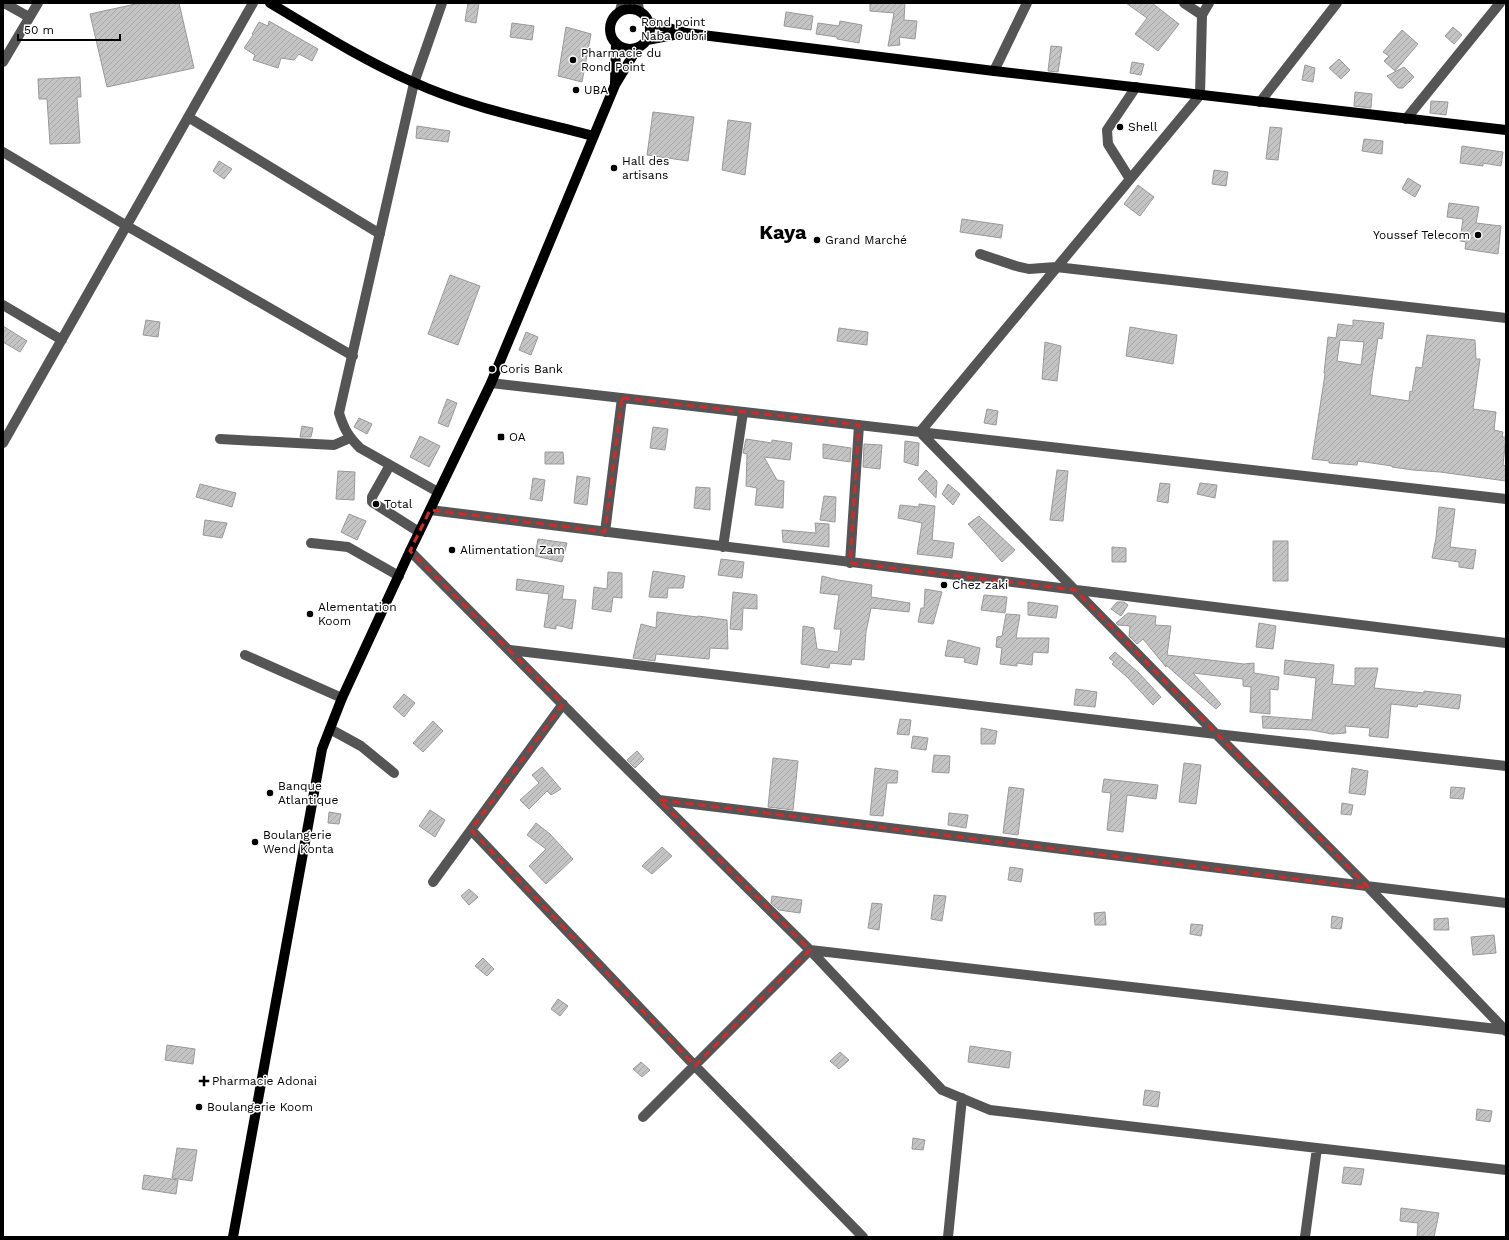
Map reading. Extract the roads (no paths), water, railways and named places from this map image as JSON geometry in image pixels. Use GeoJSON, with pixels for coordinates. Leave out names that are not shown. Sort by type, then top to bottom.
{"type":"FeatureCollection","features":[{"type":"Feature","properties":{"kind":"main road"},"geometry":{"type":"LineString","coordinates":[[270,3],[365,59],[414,83],[491,109],[593,136]]}},
{"type":"Feature","properties":{"kind":"main road"},"geometry":{"type":"LineString","coordinates":[[638,47],[631,49],[623,48],[616,44],[611,36],[610,26],[613,17],[621,7],[630,9],[638,7],[645,15],[650,31],[647,40]]}},
{"type":"Feature","properties":{"kind":"main road"},"geometry":{"type":"LineString","coordinates":[[648,22],[686,33],[994,71],[1506,130]]}},
{"type":"Feature","properties":{"kind":"main road"},"geometry":{"type":"LineString","coordinates":[[233,1237],[322,749],[342,698],[410,551],[491,383],[615,85],[638,47],[647,40],[686,33]]}},
{"type":"Feature","properties":{"kind":"main road"},"geometry":{"type":"LineString","coordinates":[[615,85],[616,44]]}},
{"type":"Feature","properties":{"kind":"street"},"geometry":{"type":"LineString","coordinates":[[4,3],[29,18]]}},
{"type":"Feature","properties":{"kind":"street"},"geometry":{"type":"LineString","coordinates":[[3,62],[38,3]]}},
{"type":"Feature","properties":{"kind":"street"},"geometry":{"type":"LineString","coordinates":[[3,443],[253,3]]}},
{"type":"Feature","properties":{"kind":"street"},"geometry":{"type":"LineString","coordinates":[[438,492],[360,448],[350,438],[343,426],[340,413],[414,83],[442,3]]}},
{"type":"Feature","properties":{"kind":"street"},"geometry":{"type":"LineString","coordinates":[[994,71],[1027,3]]}},
{"type":"Feature","properties":{"kind":"street"},"geometry":{"type":"LineString","coordinates":[[1184,3],[1202,15]]}},
{"type":"Feature","properties":{"kind":"street"},"geometry":{"type":"LineString","coordinates":[[920,432],[1200,95],[1202,15],[1209,3]]}},
{"type":"Feature","properties":{"kind":"street"},"geometry":{"type":"LineString","coordinates":[[1260,102],[1337,3]]}},
{"type":"Feature","properties":{"kind":"street"},"geometry":{"type":"LineString","coordinates":[[1406,118],[1500,3]]}},
{"type":"Feature","properties":{"kind":"street"},"geometry":{"type":"LineString","coordinates":[[1130,179],[1108,144],[1107,130],[1136,87]]}},
{"type":"Feature","properties":{"kind":"street"},"geometry":{"type":"LineString","coordinates":[[188,118],[380,234]]}},
{"type":"Feature","properties":{"kind":"street"},"geometry":{"type":"LineString","coordinates":[[3,152],[127,226],[353,356]]}},
{"type":"Feature","properties":{"kind":"street"},"geometry":{"type":"LineString","coordinates":[[980,254],[1029,269],[1056,267],[1506,318]]}},
{"type":"Feature","properties":{"kind":"street"},"geometry":{"type":"LineString","coordinates":[[3,305],[62,340]]}},
{"type":"Feature","properties":{"kind":"street"},"geometry":{"type":"LineString","coordinates":[[491,383],[1506,499]]}},
{"type":"Feature","properties":{"kind":"street"},"geometry":{"type":"LineString","coordinates":[[605,532],[622,398]]}},
{"type":"Feature","properties":{"kind":"street"},"geometry":{"type":"LineString","coordinates":[[723,547],[743,412]]}},
{"type":"Feature","properties":{"kind":"street"},"geometry":{"type":"LineString","coordinates":[[850,563],[859,425]]}},
{"type":"Feature","properties":{"kind":"street"},"geometry":{"type":"LineString","coordinates":[[920,432],[1369,888],[1505,1030]]}},
{"type":"Feature","properties":{"kind":"street"},"geometry":{"type":"LineString","coordinates":[[220,439],[334,445],[350,438]]}},
{"type":"Feature","properties":{"kind":"street"},"geometry":{"type":"LineString","coordinates":[[390,465],[372,497],[372,502],[419,532]]}},
{"type":"Feature","properties":{"kind":"street"},"geometry":{"type":"LineString","coordinates":[[430,510],[1506,643]]}},
{"type":"Feature","properties":{"kind":"street"},"geometry":{"type":"LineString","coordinates":[[311,543],[348,547],[399,576]]}},
{"type":"Feature","properties":{"kind":"street"},"geometry":{"type":"LineString","coordinates":[[410,551],[810,950],[942,1090],[990,1110],[1506,1170]]}},
{"type":"Feature","properties":{"kind":"street"},"geometry":{"type":"LineString","coordinates":[[510,650],[1216,734],[1506,766]]}},
{"type":"Feature","properties":{"kind":"street"},"geometry":{"type":"LineString","coordinates":[[245,655],[342,698]]}},
{"type":"Feature","properties":{"kind":"street"},"geometry":{"type":"LineString","coordinates":[[433,882],[563,704]]}},
{"type":"Feature","properties":{"kind":"street"},"geometry":{"type":"LineString","coordinates":[[330,729],[361,746],[394,773]]}},
{"type":"Feature","properties":{"kind":"street"},"geometry":{"type":"LineString","coordinates":[[659,800],[1369,888],[1506,903]]}},
{"type":"Feature","properties":{"kind":"street"},"geometry":{"type":"LineString","coordinates":[[471,830],[695,1066],[863,1237]]}},
{"type":"Feature","properties":{"kind":"street"},"geometry":{"type":"LineString","coordinates":[[810,950],[1505,1030]]}},
{"type":"Feature","properties":{"kind":"street"},"geometry":{"type":"LineString","coordinates":[[643,1118],[810,950]]}},
{"type":"Feature","properties":{"kind":"street"},"geometry":{"type":"LineString","coordinates":[[948,1237],[962,1098]]}},
{"type":"Feature","properties":{"kind":"street"},"geometry":{"type":"LineString","coordinates":[[1305,1237],[1317,1148]]}},
{"type":"Feature","properties":{"kind":"place","name":"Rond point Naba Oubri"},"geometry":{"type":"Point","coordinates":[633,29]}},
{"type":"Feature","properties":{"kind":"place","name":"Pharmacie du Rond Point"},"geometry":{"type":"Point","coordinates":[573,60]}},
{"type":"Feature","properties":{"kind":"place","name":"UBA"},"geometry":{"type":"Point","coordinates":[576,90]}},
{"type":"Feature","properties":{"kind":"place","name":"Shell"},"geometry":{"type":"Point","coordinates":[1120,127]}},
{"type":"Feature","properties":{"kind":"place","name":"Hall des artisans"},"geometry":{"type":"Point","coordinates":[614,168]}},
{"type":"Feature","properties":{"kind":"place","name":"Youssef Telecom"},"geometry":{"type":"Point","coordinates":[1478,235]}},
{"type":"Feature","properties":{"kind":"place","name":"Grand Marché"},"geometry":{"type":"Point","coordinates":[817,240]}},
{"type":"Feature","properties":{"kind":"place","name":"Coris Bank"},"geometry":{"type":"Point","coordinates":[492,369]}},
{"type":"Feature","properties":{"kind":"place","name":"OA"},"geometry":{"type":"Point","coordinates":[501,437]}},
{"type":"Feature","properties":{"kind":"place","name":"Total"},"geometry":{"type":"Point","coordinates":[376,504]}},
{"type":"Feature","properties":{"kind":"place","name":"Alimentation Zam"},"geometry":{"type":"Point","coordinates":[452,550]}},
{"type":"Feature","properties":{"kind":"place","name":"Chez zaki"},"geometry":{"type":"Point","coordinates":[944,585]}},
{"type":"Feature","properties":{"kind":"place","name":"Alementation Koom"},"geometry":{"type":"Point","coordinates":[310,614]}},
{"type":"Feature","properties":{"kind":"place","name":"Banque Atlantique"},"geometry":{"type":"Point","coordinates":[270,793]}},
{"type":"Feature","properties":{"kind":"place","name":"Boulangerie Wend Konta"},"geometry":{"type":"Point","coordinates":[255,842]}},
{"type":"Feature","properties":{"kind":"place","name":"Pharmacie Adonai"},"geometry":{"type":"Point","coordinates":[204,1081]}},
{"type":"Feature","properties":{"kind":"place","name":"Boulangerie Koom"},"geometry":{"type":"Point","coordinates":[199,1107]}},
{"type":"Feature","properties":{"kind":"district","name":"Kaya"},"geometry":{"type":"Point","coordinates":[783,232]}}]}
